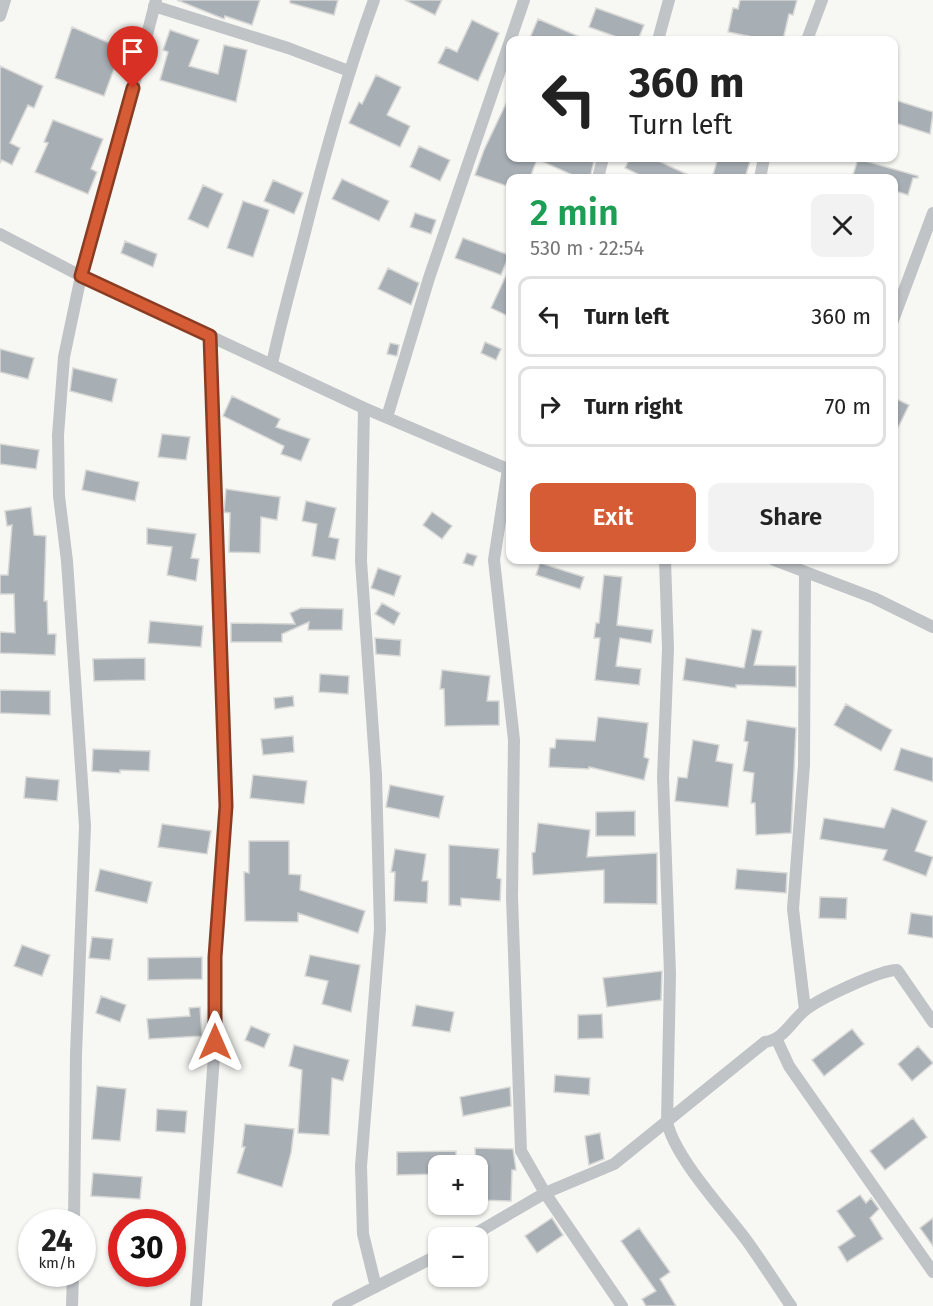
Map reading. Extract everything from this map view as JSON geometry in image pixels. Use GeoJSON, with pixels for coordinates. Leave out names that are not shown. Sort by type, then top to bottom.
{"type":"FeatureCollection","features":[{"type":"Feature","properties":{"kind":"street"},"geometry":{"type":"LineString","coordinates":[[0,16],[5,0]]}},
{"type":"Feature","properties":{"kind":"street"},"geometry":{"type":"LineString","coordinates":[[272,364],[285,303],[349,70],[374,0]]}},
{"type":"Feature","properties":{"kind":"street"},"geometry":{"type":"LineString","coordinates":[[512,36],[524,0]]}},
{"type":"Feature","properties":{"kind":"street"},"geometry":{"type":"LineString","coordinates":[[658,36],[669,0]]}},
{"type":"Feature","properties":{"kind":"street"},"geometry":{"type":"LineString","coordinates":[[808,36],[822,0]]}},
{"type":"Feature","properties":{"kind":"street"},"geometry":{"type":"LineString","coordinates":[[74,1209],[76,1054],[85,826],[67,561],[59,496],[58,435],[64,357],[81,276],[116,154],[155,3],[349,70]]}},
{"type":"Feature","properties":{"kind":"street"},"geometry":{"type":"LineString","coordinates":[[387,417],[432,267],[506,52]]}},
{"type":"Feature","properties":{"kind":"street"},"geometry":{"type":"LineString","coordinates":[[898,307],[933,213]]}},
{"type":"Feature","properties":{"kind":"street"},"geometry":{"type":"LineString","coordinates":[[0,234],[81,276],[364,408],[506,468]]}},
{"type":"Feature","properties":{"kind":"street"},"geometry":{"type":"LineString","coordinates":[[196,1306],[215,1042],[215,957],[226,806],[210,336]]}},
{"type":"Feature","properties":{"kind":"street"},"geometry":{"type":"LineString","coordinates":[[364,408],[362,561],[376,775],[380,928],[361,1166],[363,1234],[376,1287]]}},
{"type":"Feature","properties":{"kind":"street"},"geometry":{"type":"LineString","coordinates":[[506,487],[494,560],[514,740],[512,897],[521,1151],[545,1193],[622,1306]]}},
{"type":"Feature","properties":{"kind":"street"},"geometry":{"type":"LineString","coordinates":[[665,564],[668,649],[663,777],[670,974],[667,1122],[669,1132],[683,1157],[749,1244],[791,1306]]}},
{"type":"Feature","properties":{"kind":"street"},"geometry":{"type":"LineString","coordinates":[[792,564],[805,572],[930,622]]}},
{"type":"Feature","properties":{"kind":"street"},"geometry":{"type":"LineString","coordinates":[[805,572],[804,765],[793,909],[805,1010]]}},
{"type":"Feature","properties":{"kind":"street"},"geometry":{"type":"LineString","coordinates":[[487,1227],[545,1193],[614,1164],[765,1042],[777,1040],[805,1010],[874,975],[897,970],[933,1022]]}},
{"type":"Feature","properties":{"kind":"street"},"geometry":{"type":"LineString","coordinates":[[777,1040],[789,1066],[933,1272]]}},
{"type":"Feature","properties":{"kind":"street"},"geometry":{"type":"LineString","coordinates":[[338,1306],[428,1260]]}},
{"type":"Feature","properties":{"kind":"street"},"geometry":{"type":"LineString","coordinates":[[72,1306],[73,1287]]}},
{"type":"Feature","properties":{"kind":"building"},"geometry":{"type":"Polygon","coordinates":[[[177,0],[260,0],[252,25],[225,16],[224,19],[177,0]]]}},
{"type":"Feature","properties":{"kind":"building"},"geometry":{"type":"Polygon","coordinates":[[[290,0],[338,0],[334,15],[290,3],[290,0]]]}},
{"type":"Feature","properties":{"kind":"building"},"geometry":{"type":"Polygon","coordinates":[[[405,0],[442,0],[435,15],[405,0]]]}},
{"type":"Feature","properties":{"kind":"building"},"geometry":{"type":"Polygon","coordinates":[[[740,0],[797,0],[793,15],[789,14],[784,36],[748,36],[728,32],[733,8],[738,9],[740,0]]]}},
{"type":"Feature","properties":{"kind":"building"},"geometry":{"type":"Polygon","coordinates":[[[596,8],[644,25],[640,36],[614,36],[589,27],[596,8]]]}},
{"type":"Feature","properties":{"kind":"building"},"geometry":{"type":"Polygon","coordinates":[[[538,19],[578,36],[531,36],[538,19]]]}},
{"type":"Feature","properties":{"kind":"building"},"geometry":{"type":"Polygon","coordinates":[[[472,20],[499,33],[478,81],[438,63],[446,47],[457,52],[472,20]]]}},
{"type":"Feature","properties":{"kind":"building"},"geometry":{"type":"Polygon","coordinates":[[[72,27],[128,51],[119,71],[114,69],[104,96],[55,78],[72,27]]]}},
{"type":"Feature","properties":{"kind":"building"},"geometry":{"type":"Polygon","coordinates":[[[170,30],[199,40],[189,66],[218,74],[224,45],[247,50],[236,102],[160,80],[168,52],[163,50],[170,30]]]}},
{"type":"Feature","properties":{"kind":"building"},"geometry":{"type":"Polygon","coordinates":[[[0,66],[43,86],[34,108],[28,105],[10,143],[20,148],[12,165],[2,160],[0,163],[0,66]]]}},
{"type":"Feature","properties":{"kind":"building"},"geometry":{"type":"Polygon","coordinates":[[[376,75],[401,87],[387,115],[410,126],[400,147],[349,123],[359,102],[362,104],[376,75]]]}},
{"type":"Feature","properties":{"kind":"building"},"geometry":{"type":"Polygon","coordinates":[[[898,101],[933,112],[930,134],[898,124],[898,101]]]}},
{"type":"Feature","properties":{"kind":"building"},"geometry":{"type":"Polygon","coordinates":[[[506,103],[506,162],[536,162],[531,174],[506,174],[506,186],[475,175],[506,103]]]}},
{"type":"Feature","properties":{"kind":"building"},"geometry":{"type":"Polygon","coordinates":[[[53,120],[103,139],[91,169],[97,172],[88,194],[35,172],[48,143],[44,142],[53,120]]]}},
{"type":"Feature","properties":{"kind":"building"},"geometry":{"type":"Polygon","coordinates":[[[419,146],[450,160],[440,181],[410,167],[419,146]]]}},
{"type":"Feature","properties":{"kind":"building"},"geometry":{"type":"Polygon","coordinates":[[[544,162],[594,162],[591,174],[570,174],[544,162]]]}},
{"type":"Feature","properties":{"kind":"building"},"geometry":{"type":"Polygon","coordinates":[[[628,162],[661,162],[686,174],[638,174],[625,168],[628,162]]]}},
{"type":"Feature","properties":{"kind":"building"},"geometry":{"type":"Polygon","coordinates":[[[717,162],[750,162],[746,174],[713,174],[717,162]]]}},
{"type":"Feature","properties":{"kind":"building"},"geometry":{"type":"Polygon","coordinates":[[[857,162],[869,162],[918,176],[918,178],[913,178],[908,195],[898,192],[898,174],[853,174],[857,162]]]}},
{"type":"Feature","properties":{"kind":"building"},"geometry":{"type":"Polygon","coordinates":[[[342,179],[389,201],[379,221],[332,199],[342,179]]]}},
{"type":"Feature","properties":{"kind":"building"},"geometry":{"type":"Polygon","coordinates":[[[273,180],[303,193],[294,214],[264,201],[273,180]]]}},
{"type":"Feature","properties":{"kind":"building"},"geometry":{"type":"Polygon","coordinates":[[[203,185],[223,194],[208,228],[188,219],[203,185]]]}},
{"type":"Feature","properties":{"kind":"building"},"geometry":{"type":"Polygon","coordinates":[[[243,201],[269,210],[253,257],[227,248],[243,201]]]}},
{"type":"Feature","properties":{"kind":"building"},"geometry":{"type":"Polygon","coordinates":[[[415,213],[436,220],[431,234],[410,227],[415,213]]]}},
{"type":"Feature","properties":{"kind":"building"},"geometry":{"type":"Polygon","coordinates":[[[463,238],[506,254],[506,262],[501,275],[455,258],[463,238]]]}},
{"type":"Feature","properties":{"kind":"building"},"geometry":{"type":"Polygon","coordinates":[[[125,241],[157,254],[153,267],[121,253],[125,241]]]}},
{"type":"Feature","properties":{"kind":"building"},"geometry":{"type":"Polygon","coordinates":[[[388,268],[419,283],[411,305],[378,289],[388,268]]]}},
{"type":"Feature","properties":{"kind":"building"},"geometry":{"type":"Polygon","coordinates":[[[506,276],[506,315],[491,308],[506,276]]]}},
{"type":"Feature","properties":{"kind":"building"},"geometry":{"type":"Polygon","coordinates":[[[485,342],[501,349],[496,360],[481,353],[485,342]]]}},
{"type":"Feature","properties":{"kind":"building"},"geometry":{"type":"Polygon","coordinates":[[[390,343],[399,345],[397,356],[387,354],[390,343]]]}},
{"type":"Feature","properties":{"kind":"building"},"geometry":{"type":"Polygon","coordinates":[[[0,349],[34,358],[28,379],[0,372],[0,349]]]}},
{"type":"Feature","properties":{"kind":"building"},"geometry":{"type":"Polygon","coordinates":[[[73,368],[117,379],[112,402],[70,391],[73,368]]]}},
{"type":"Feature","properties":{"kind":"building"},"geometry":{"type":"Polygon","coordinates":[[[232,396],[280,419],[276,427],[310,439],[301,461],[281,454],[284,446],[223,416],[232,396]]]}},
{"type":"Feature","properties":{"kind":"building"},"geometry":{"type":"Polygon","coordinates":[[[898,400],[909,405],[898,428],[898,400]]]}},
{"type":"Feature","properties":{"kind":"building"},"geometry":{"type":"Polygon","coordinates":[[[162,434],[190,437],[186,460],[158,457],[162,434]]]}},
{"type":"Feature","properties":{"kind":"building"},"geometry":{"type":"Polygon","coordinates":[[[0,444],[39,450],[36,469],[0,464],[0,444]]]}},
{"type":"Feature","properties":{"kind":"building"},"geometry":{"type":"Polygon","coordinates":[[[86,470],[139,482],[135,501],[82,490],[86,470]]]}},
{"type":"Feature","properties":{"kind":"building"},"geometry":{"type":"Polygon","coordinates":[[[226,489],[280,497],[277,520],[261,517],[260,553],[229,552],[230,513],[224,512],[226,489]]]}},
{"type":"Feature","properties":{"kind":"building"},"geometry":{"type":"Polygon","coordinates":[[[306,501],[336,508],[329,537],[339,539],[335,560],[312,556],[317,524],[302,521],[306,501]]]}},
{"type":"Feature","properties":{"kind":"building"},"geometry":{"type":"Polygon","coordinates":[[[31,507],[34,535],[46,536],[44,601],[47,601],[48,634],[56,634],[55,655],[0,653],[0,632],[15,633],[14,594],[0,594],[0,575],[8,575],[12,525],[7,526],[5,511],[31,507]]]}},
{"type":"Feature","properties":{"kind":"building"},"geometry":{"type":"Polygon","coordinates":[[[432,512],[452,526],[442,539],[423,525],[432,512]]]}},
{"type":"Feature","properties":{"kind":"building"},"geometry":{"type":"Polygon","coordinates":[[[147,528],[196,534],[191,558],[199,559],[196,581],[167,575],[172,547],[147,544],[147,528]]]}},
{"type":"Feature","properties":{"kind":"building"},"geometry":{"type":"Polygon","coordinates":[[[467,553],[477,556],[473,566],[463,563],[467,553]]]}},
{"type":"Feature","properties":{"kind":"building"},"geometry":{"type":"Polygon","coordinates":[[[540,564],[543,564],[584,577],[580,589],[536,575],[540,564]]]}},
{"type":"Feature","properties":{"kind":"building"},"geometry":{"type":"Polygon","coordinates":[[[378,568],[401,576],[394,596],[371,588],[378,568]]]}},
{"type":"Feature","properties":{"kind":"building"},"geometry":{"type":"Polygon","coordinates":[[[604,575],[622,577],[617,625],[653,630],[651,643],[620,638],[616,666],[641,669],[639,685],[595,680],[600,638],[594,638],[596,623],[599,623],[604,575]]]}},
{"type":"Feature","properties":{"kind":"building"},"geometry":{"type":"Polygon","coordinates":[[[382,603],[400,613],[394,625],[375,614],[382,603]]]}},
{"type":"Feature","properties":{"kind":"building"},"geometry":{"type":"Polygon","coordinates":[[[301,608],[343,609],[342,630],[308,630],[309,622],[282,634],[282,642],[231,642],[231,623],[295,624],[290,613],[301,608]]]}},
{"type":"Feature","properties":{"kind":"building"},"geometry":{"type":"Polygon","coordinates":[[[150,621],[203,626],[201,647],[148,643],[150,621]]]}},
{"type":"Feature","properties":{"kind":"building"},"geometry":{"type":"Polygon","coordinates":[[[752,629],[762,631],[754,665],[796,666],[796,687],[736,685],[736,688],[683,680],[686,658],[744,668],[752,629]]]}},
{"type":"Feature","properties":{"kind":"building"},"geometry":{"type":"Polygon","coordinates":[[[375,638],[401,640],[400,656],[376,654],[375,638]]]}},
{"type":"Feature","properties":{"kind":"building"},"geometry":{"type":"Polygon","coordinates":[[[145,658],[145,680],[94,681],[93,659],[145,658]]]}},
{"type":"Feature","properties":{"kind":"building"},"geometry":{"type":"Polygon","coordinates":[[[442,670],[490,676],[487,701],[499,701],[499,725],[445,726],[444,689],[440,689],[442,670]]]}},
{"type":"Feature","properties":{"kind":"building"},"geometry":{"type":"Polygon","coordinates":[[[320,674],[349,676],[348,694],[319,692],[320,674]]]}},
{"type":"Feature","properties":{"kind":"building"},"geometry":{"type":"Polygon","coordinates":[[[0,690],[50,691],[50,715],[0,713],[0,690]]]}},
{"type":"Feature","properties":{"kind":"building"},"geometry":{"type":"Polygon","coordinates":[[[293,696],[294,706],[275,709],[274,698],[293,696]]]}},
{"type":"Feature","properties":{"kind":"building"},"geometry":{"type":"Polygon","coordinates":[[[846,704],[892,730],[881,751],[834,725],[846,704]]]}},
{"type":"Feature","properties":{"kind":"building"},"geometry":{"type":"Polygon","coordinates":[[[598,717],[648,723],[644,757],[649,759],[644,780],[589,767],[589,769],[549,767],[550,748],[555,748],[556,739],[595,741],[598,717]]]}},
{"type":"Feature","properties":{"kind":"building"},"geometry":{"type":"Polygon","coordinates":[[[747,720],[796,728],[791,833],[756,835],[755,803],[751,803],[754,773],[743,771],[748,742],[744,741],[747,720]]]}},
{"type":"Feature","properties":{"kind":"building"},"geometry":{"type":"Polygon","coordinates":[[[293,736],[294,752],[263,755],[261,739],[293,736]]]}},
{"type":"Feature","properties":{"kind":"building"},"geometry":{"type":"Polygon","coordinates":[[[693,740],[719,745],[716,761],[733,764],[728,807],[675,801],[678,777],[687,778],[693,740]]]}},
{"type":"Feature","properties":{"kind":"building"},"geometry":{"type":"Polygon","coordinates":[[[901,748],[933,758],[933,782],[894,770],[901,748]]]}},
{"type":"Feature","properties":{"kind":"building"},"geometry":{"type":"Polygon","coordinates":[[[93,749],[150,751],[149,771],[120,770],[120,773],[92,771],[93,749]]]}},
{"type":"Feature","properties":{"kind":"building"},"geometry":{"type":"Polygon","coordinates":[[[253,775],[307,781],[304,804],[250,798],[253,775]]]}},
{"type":"Feature","properties":{"kind":"building"},"geometry":{"type":"Polygon","coordinates":[[[26,777],[59,780],[57,801],[24,798],[26,777]]]}},
{"type":"Feature","properties":{"kind":"building"},"geometry":{"type":"Polygon","coordinates":[[[390,785],[444,796],[439,818],[386,807],[390,785]]]}},
{"type":"Feature","properties":{"kind":"building"},"geometry":{"type":"Polygon","coordinates":[[[892,808],[927,821],[915,851],[933,857],[926,876],[883,860],[887,850],[820,839],[824,818],[884,828],[892,808]]]}},
{"type":"Feature","properties":{"kind":"building"},"geometry":{"type":"Polygon","coordinates":[[[635,811],[635,836],[596,836],[596,812],[635,811]]]}},
{"type":"Feature","properties":{"kind":"building"},"geometry":{"type":"Polygon","coordinates":[[[538,823],[590,830],[587,857],[657,853],[657,904],[604,903],[604,870],[533,875],[532,853],[535,852],[538,823]]]}},
{"type":"Feature","properties":{"kind":"building"},"geometry":{"type":"Polygon","coordinates":[[[162,824],[211,831],[207,854],[158,847],[162,824]]]}},
{"type":"Feature","properties":{"kind":"building"},"geometry":{"type":"Polygon","coordinates":[[[249,841],[289,841],[289,874],[301,875],[300,890],[365,911],[358,933],[298,913],[298,922],[245,921],[244,872],[249,873],[249,841]]]}},
{"type":"Feature","properties":{"kind":"building"},"geometry":{"type":"Polygon","coordinates":[[[449,845],[499,849],[497,878],[501,879],[500,901],[461,898],[461,906],[449,905],[449,845]]]}},
{"type":"Feature","properties":{"kind":"building"},"geometry":{"type":"Polygon","coordinates":[[[395,849],[426,854],[422,881],[428,881],[427,903],[394,901],[395,872],[391,872],[395,849]]]}},
{"type":"Feature","properties":{"kind":"building"},"geometry":{"type":"Polygon","coordinates":[[[100,869],[152,882],[147,903],[95,891],[100,869]]]}},
{"type":"Feature","properties":{"kind":"building"},"geometry":{"type":"Polygon","coordinates":[[[737,869],[787,873],[786,893],[735,889],[737,869]]]}},
{"type":"Feature","properties":{"kind":"building"},"geometry":{"type":"Polygon","coordinates":[[[820,897],[847,898],[846,919],[819,918],[820,897]]]}},
{"type":"Feature","properties":{"kind":"building"},"geometry":{"type":"Polygon","coordinates":[[[911,913],[933,916],[933,938],[908,934],[911,913]]]}},
{"type":"Feature","properties":{"kind":"building"},"geometry":{"type":"Polygon","coordinates":[[[92,937],[113,939],[110,960],[89,958],[92,937]]]}},
{"type":"Feature","properties":{"kind":"building"},"geometry":{"type":"Polygon","coordinates":[[[22,945],[50,955],[42,976],[14,966],[22,945]]]}},
{"type":"Feature","properties":{"kind":"building"},"geometry":{"type":"Polygon","coordinates":[[[310,955],[360,965],[351,1012],[322,1004],[328,981],[305,976],[310,955]]]}},
{"type":"Feature","properties":{"kind":"building"},"geometry":{"type":"Polygon","coordinates":[[[202,957],[202,979],[148,980],[148,958],[202,957]]]}},
{"type":"Feature","properties":{"kind":"building"},"geometry":{"type":"Polygon","coordinates":[[[662,971],[661,1000],[607,1007],[603,978],[662,971]]]}},
{"type":"Feature","properties":{"kind":"building"},"geometry":{"type":"Polygon","coordinates":[[[101,996],[126,1005],[120,1022],[96,1013],[101,996]]]}},
{"type":"Feature","properties":{"kind":"building"},"geometry":{"type":"Polygon","coordinates":[[[416,1005],[454,1012],[450,1032],[412,1026],[416,1005]]]}},
{"type":"Feature","properties":{"kind":"building"},"geometry":{"type":"Polygon","coordinates":[[[200,1007],[202,1036],[149,1039],[147,1019],[190,1016],[189,1008],[200,1007]]]}},
{"type":"Feature","properties":{"kind":"building"},"geometry":{"type":"Polygon","coordinates":[[[602,1014],[603,1038],[578,1039],[578,1015],[602,1014]]]}},
{"type":"Feature","properties":{"kind":"building"},"geometry":{"type":"Polygon","coordinates":[[[251,1026],[270,1034],[264,1048],[245,1040],[251,1026]]]}},
{"type":"Feature","properties":{"kind":"building"},"geometry":{"type":"Polygon","coordinates":[[[852,1029],[864,1044],[824,1076],[812,1060],[852,1029]]]}},
{"type":"Feature","properties":{"kind":"building"},"geometry":{"type":"Polygon","coordinates":[[[294,1045],[349,1060],[343,1081],[332,1078],[329,1135],[298,1133],[302,1070],[289,1066],[294,1045]]]}},
{"type":"Feature","properties":{"kind":"building"},"geometry":{"type":"Polygon","coordinates":[[[918,1046],[933,1063],[912,1081],[898,1064],[918,1046]]]}},
{"type":"Feature","properties":{"kind":"building"},"geometry":{"type":"Polygon","coordinates":[[[555,1075],[590,1078],[589,1095],[554,1092],[555,1075]]]}},
{"type":"Feature","properties":{"kind":"building"},"geometry":{"type":"Polygon","coordinates":[[[97,1086],[126,1089],[120,1141],[92,1139],[97,1086]]]}},
{"type":"Feature","properties":{"kind":"building"},"geometry":{"type":"Polygon","coordinates":[[[510,1087],[511,1106],[463,1116],[460,1097],[510,1087]]]}},
{"type":"Feature","properties":{"kind":"building"},"geometry":{"type":"Polygon","coordinates":[[[157,1109],[187,1111],[185,1133],[156,1131],[157,1109]]]}},
{"type":"Feature","properties":{"kind":"building"},"geometry":{"type":"Polygon","coordinates":[[[913,1118],[927,1137],[885,1170],[870,1151],[913,1118]]]}},
{"type":"Feature","properties":{"kind":"building"},"geometry":{"type":"Polygon","coordinates":[[[245,1124],[294,1129],[291,1153],[282,1187],[237,1173],[245,1147],[242,1147],[245,1124]]]}},
{"type":"Feature","properties":{"kind":"building"},"geometry":{"type":"Polygon","coordinates":[[[600,1133],[604,1159],[589,1165],[585,1136],[600,1133]]]}},
{"type":"Feature","properties":{"kind":"building"},"geometry":{"type":"Polygon","coordinates":[[[475,1148],[513,1149],[516,1170],[512,1170],[511,1201],[488,1200],[488,1155],[475,1155],[475,1148]]]}},
{"type":"Feature","properties":{"kind":"building"},"geometry":{"type":"Polygon","coordinates":[[[456,1151],[456,1155],[428,1155],[428,1174],[397,1175],[397,1152],[456,1151]]]}},
{"type":"Feature","properties":{"kind":"building"},"geometry":{"type":"Polygon","coordinates":[[[93,1173],[142,1177],[140,1199],[91,1196],[93,1173]]]}},
{"type":"Feature","properties":{"kind":"building"},"geometry":{"type":"Polygon","coordinates":[[[860,1195],[866,1203],[871,1198],[879,1209],[870,1218],[883,1239],[847,1262],[838,1247],[855,1236],[837,1211],[860,1195]]]}},
{"type":"Feature","properties":{"kind":"building"},"geometry":{"type":"Polygon","coordinates":[[[552,1218],[563,1235],[537,1253],[525,1236],[552,1218]]]}},
{"type":"Feature","properties":{"kind":"building"},"geometry":{"type":"Polygon","coordinates":[[[933,1218],[933,1246],[920,1228],[933,1218]]]}},
{"type":"Feature","properties":{"kind":"building"},"geometry":{"type":"Polygon","coordinates":[[[639,1228],[670,1272],[660,1279],[676,1306],[646,1306],[642,1299],[656,1291],[621,1241],[639,1228]]]}},
{"type":"Feature","properties":{"kind":"route"},"geometry":{"type":"LineString","coordinates":[[133,88],[81,276],[210,336],[226,806],[215,957],[215,1042]]}}]}
